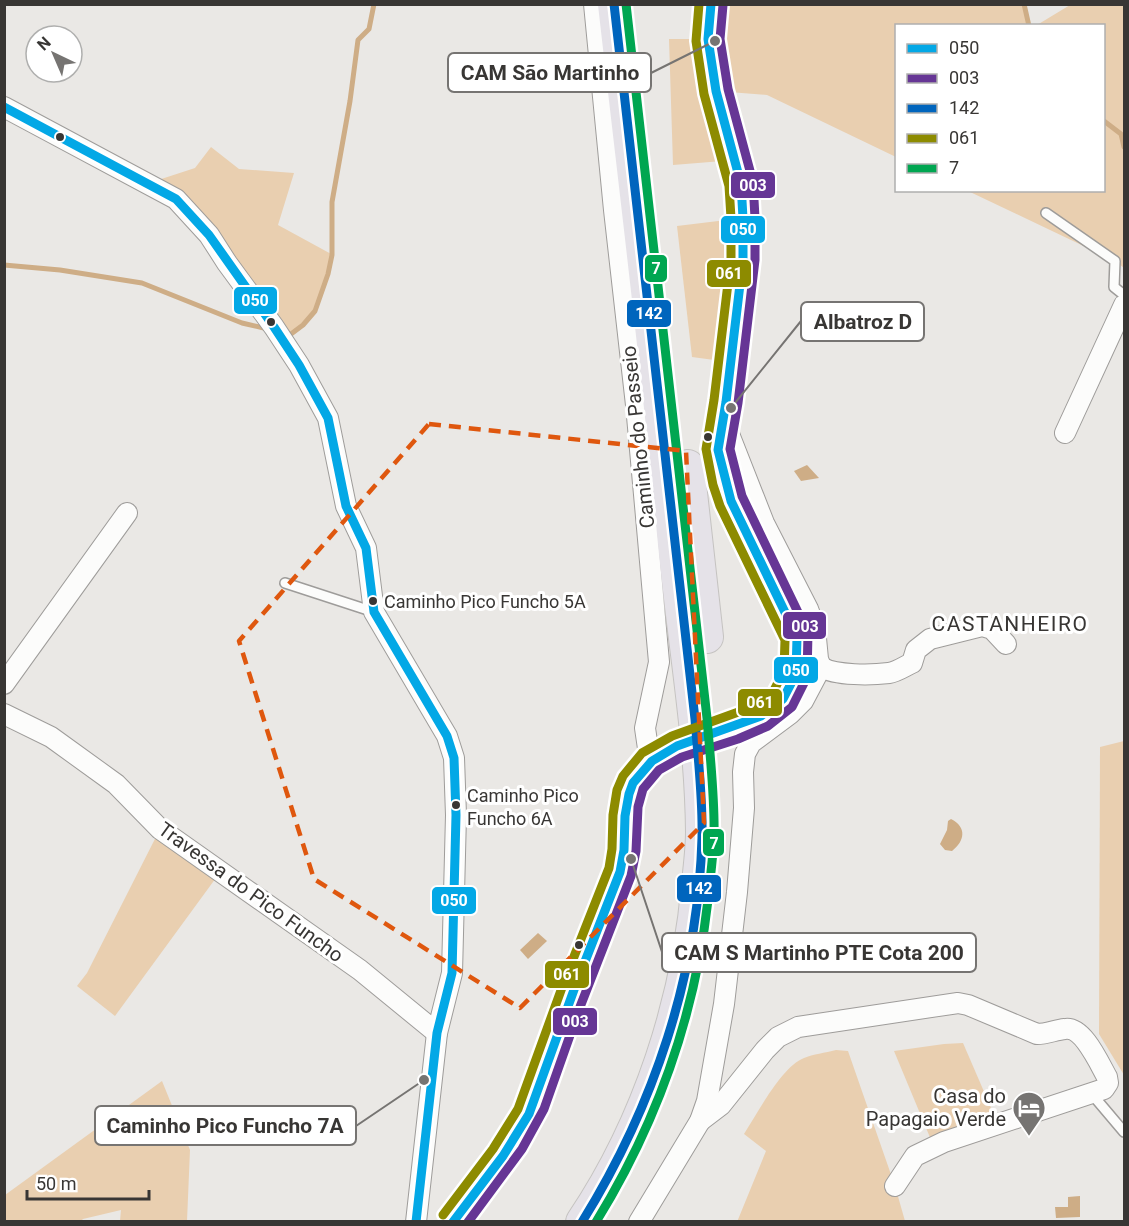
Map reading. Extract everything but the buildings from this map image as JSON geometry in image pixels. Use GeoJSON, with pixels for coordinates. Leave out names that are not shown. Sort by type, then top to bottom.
{"type":"FeatureCollection","features":[{"type":"Feature","properties":{"kind":"highway"},"geometry":{"type":"LineString","coordinates":[[582,1221],[633,1127],[659,1066],[672,1028],[686,973],[696,912],[702,835],[696,719],[673,539],[661,408],[614,4]]}},
{"type":"Feature","properties":{"kind":"highway"},"geometry":{"type":"LineString","coordinates":[[605,1221],[634,1172],[661,1116],[691,1038],[707,975],[721,832],[716,713],[634,4]]}},
{"type":"Feature","properties":{"kind":"street","name":"Caminho do Passeio"},"geometry":{"type":"LineString","coordinates":[[594,4],[615,222],[636,405],[659,662],[645,728],[650,762]]}},
{"type":"Feature","properties":{"kind":"street"},"geometry":{"type":"LineString","coordinates":[[453,1221],[517,1136],[531,1112],[621,868],[627,798],[639,773],[650,762],[671,749],[764,715],[785,697],[797,673],[797,637],[724,483],[718,450],[721,421],[726,402],[742,259],[743,218],[741,184],[714,81],[708,39],[711,4]]}},
{"type":"Feature","properties":{"kind":"street"},"geometry":{"type":"LineString","coordinates":[[4,107],[176,199],[209,235],[284,340],[328,418],[346,506],[366,548],[374,612],[447,736],[453,758],[456,815],[452,973],[437,1033],[416,1221]]}},
{"type":"Feature","properties":{"kind":"street"},"geometry":{"type":"LineString","coordinates":[[1065,433],[1125,305]]}},
{"type":"Feature","properties":{"kind":"street"},"geometry":{"type":"LineString","coordinates":[[721,421],[729,434],[764,523],[815,628],[821,668],[827,671],[847,673],[891,673],[912,663],[916,650],[930,639],[982,626],[992,629],[1006,644]]}},
{"type":"Feature","properties":{"kind":"street"},"geometry":{"type":"LineString","coordinates":[[4,684],[127,513]]}},
{"type":"Feature","properties":{"kind":"street"},"geometry":{"type":"LineString","coordinates":[[639,1221],[700,1121],[707,1101],[724,1004],[738,882],[744,808],[745,754],[752,743],[790,714],[802,701],[821,668]]}},
{"type":"Feature","properties":{"kind":"street","name":"Travessa do Pico Funcho"},"geometry":{"type":"LineString","coordinates":[[4,714],[51,737],[116,784],[160,828],[360,970],[437,1033]]}},
{"type":"Feature","properties":{"kind":"street"},"geometry":{"type":"LineString","coordinates":[[700,1121],[721,1105],[777,1037],[798,1027],[957,1003],[968,1005],[1037,1034],[1067,1028],[1082,1035],[1107,1077],[1108,1083],[1104,1089],[944,1142],[915,1156],[895,1186]]}},
{"type":"Feature","properties":{"kind":"lane"},"geometry":{"type":"LineString","coordinates":[[1046,213],[1115,261],[1114,287],[1125,295]]}},
{"type":"Feature","properties":{"kind":"lane"},"geometry":{"type":"LineString","coordinates":[[285,583],[374,612]]}},
{"type":"Feature","properties":{"kind":"lane"},"geometry":{"type":"LineString","coordinates":[[1090,1093],[1125,1132]]}},
{"type":"Feature","properties":{"kind":"highlighted area"},"geometry":{"type":"Polygon","coordinates":[[[429,424],[686,451],[704,823],[520,1008],[314,879],[239,641],[429,424]]]}},
{"type":"Feature","properties":{"kind":"shaded area"},"geometry":{"type":"Polygon","coordinates":[[[711,4],[1024,5],[1029,24],[895,24],[895,157],[767,95],[716,91],[735,160],[673,165],[669,39],[708,39],[711,4]]]}},
{"type":"Feature","properties":{"kind":"shaded area"},"geometry":{"type":"Polygon","coordinates":[[[1070,5],[1124,5],[1124,268],[1115,261],[970,192],[1105,192],[1105,24],[1039,24],[1070,5]]]}},
{"type":"Feature","properties":{"kind":"shaded area"},"geometry":{"type":"Polygon","coordinates":[[[211,147],[239,169],[294,173],[278,225],[333,255],[323,293],[315,311],[304,326],[284,340],[227,263],[149,183],[195,168],[211,147]]]}},
{"type":"Feature","properties":{"kind":"shaded area"},"geometry":{"type":"Polygon","coordinates":[[[743,218],[729,362],[692,357],[677,226],[743,218]]]}},
{"type":"Feature","properties":{"kind":"shaded area"},"geometry":{"type":"Polygon","coordinates":[[[807,465],[819,478],[801,481],[794,471],[807,465]]]}},
{"type":"Feature","properties":{"kind":"shaded area"},"geometry":{"type":"Polygon","coordinates":[[[1124,741],[1124,1075],[1099,1034],[1100,747],[1124,741]]]}},
{"type":"Feature","properties":{"kind":"shaded area"},"geometry":{"type":"Polygon","coordinates":[[[951,819],[962,830],[962,839],[952,851],[945,850],[940,844],[947,830],[948,821],[951,819]]]}},
{"type":"Feature","properties":{"kind":"shaded area"},"geometry":{"type":"Polygon","coordinates":[[[160,829],[221,871],[115,1016],[77,986],[87,973],[160,829]]]}},
{"type":"Feature","properties":{"kind":"shaded area"},"geometry":{"type":"Polygon","coordinates":[[[538,933],[547,941],[528,959],[520,950],[538,933]]]}},
{"type":"Feature","properties":{"kind":"shaded area"},"geometry":{"type":"Polygon","coordinates":[[[963,1043],[998,1124],[934,1147],[894,1051],[963,1043]]]}},
{"type":"Feature","properties":{"kind":"shaded area"},"geometry":{"type":"Polygon","coordinates":[[[836,1050],[848,1051],[905,1221],[737,1222],[766,1151],[744,1134],[787,1070],[811,1055],[836,1050]]]}},
{"type":"Feature","properties":{"kind":"shaded area"},"geometry":{"type":"Polygon","coordinates":[[[162,1081],[190,1150],[187,1221],[120,1221],[121,1210],[81,1221],[5,1221],[5,1195],[162,1081]]]}},
{"type":"Feature","properties":{"kind":"shaded area"},"geometry":{"type":"Polygon","coordinates":[[[1080,1196],[1080,1217],[1056,1218],[1055,1207],[1068,1207],[1068,1197],[1080,1196]]]}},
{"type":"Feature","properties":{"kind":"waterway"},"geometry":{"type":"LineString","coordinates":[[291,334],[303,325],[315,311],[328,274],[332,255],[332,202],[358,40],[369,29],[374,4]]}},
{"type":"Feature","properties":{"kind":"waterway"},"geometry":{"type":"LineString","coordinates":[[1024,4],[1029,24]]}},
{"type":"Feature","properties":{"kind":"waterway"},"geometry":{"type":"LineString","coordinates":[[1105,122],[1121,134],[1124,147]]}},
{"type":"Feature","properties":{"kind":"waterway"},"geometry":{"type":"LineString","coordinates":[[4,265],[60,270],[142,283],[242,323],[268,329]]}},
{"type":"Feature","properties":{"kind":"transit line","name":"142"},"geometry":{"type":"LineString","coordinates":[[582,1222],[631,1132],[668,1038],[692,939],[699,889],[702,838],[695,719],[614,4]]}},
{"type":"Feature","properties":{"kind":"transit line","name":"7"},"geometry":{"type":"LineString","coordinates":[[596,1222],[618,1184],[655,1107],[683,1027],[702,943],[714,837],[707,718],[626,4]]}},
{"type":"Feature","properties":{"kind":"transit line","name":"061"},"geometry":{"type":"LineString","coordinates":[[443,1215],[493,1149],[518,1109],[564,982],[609,868],[613,815],[617,790],[623,776],[642,753],[672,736],[755,706],[773,692],[784,671],[785,640],[720,506],[706,449],[731,258],[731,218],[729,186],[704,94],[696,41],[699,4]]}},
{"type":"Feature","properties":{"kind":"transit line","name":"050"},"geometry":{"type":"LineString","coordinates":[[453,1222],[503,1156],[529,1114],[620,872],[624,850],[625,816],[633,783],[652,761],[677,746],[761,716],[783,699],[796,674],[797,637],[731,501],[718,450],[743,259],[743,218],[741,184],[716,91],[708,39],[711,4]]}},
{"type":"Feature","properties":{"kind":"transit line","name":"003"},"geometry":{"type":"LineString","coordinates":[[468,1222],[522,1149],[544,1109],[580,1007],[631,876],[636,851],[638,807],[643,789],[659,770],[682,757],[738,739],[768,726],[792,707],[807,677],[808,633],[742,496],[730,449],[738,403],[755,260],[755,218],[753,182],[728,89],[720,39],[723,5]]}},
{"type":"Feature","properties":{"kind":"transit line","name":"050"},"geometry":{"type":"LineString","coordinates":[[4,107],[176,199],[209,235],[274,327],[299,365],[328,418],[346,506],[366,548],[374,612],[447,736],[454,758],[456,815],[452,973],[437,1033],[416,1222]]}},
{"type":"Feature","properties":{"kind":"place","name":"CAM São Martinho"},"geometry":{"type":"Point","coordinates":[715,41]}},
{"type":"Feature","properties":{"kind":"place","name":"Albatroz D"},"geometry":{"type":"Point","coordinates":[731,408]}},
{"type":"Feature","properties":{"kind":"place","name":"Caminho Pico Funcho 5A"},"geometry":{"type":"Point","coordinates":[373,601]}},
{"type":"Feature","properties":{"kind":"place","name":"Caminho Pico Funcho 6A"},"geometry":{"type":"Point","coordinates":[456,805]}},
{"type":"Feature","properties":{"kind":"place","name":"CAM S Martinho PTE Cota 200"},"geometry":{"type":"Point","coordinates":[631,859]}},
{"type":"Feature","properties":{"kind":"place","name":"Caminho Pico Funcho 7A"},"geometry":{"type":"Point","coordinates":[424,1080]}},
{"type":"Feature","properties":{"kind":"place","name":"Casa do Papagaio Verde"},"geometry":{"type":"Point","coordinates":[1029,1137]}},
{"type":"Feature","properties":{"kind":"district","name":"CASTANHEIRO"},"geometry":{"type":"Point","coordinates":[1010,624]}}]}
